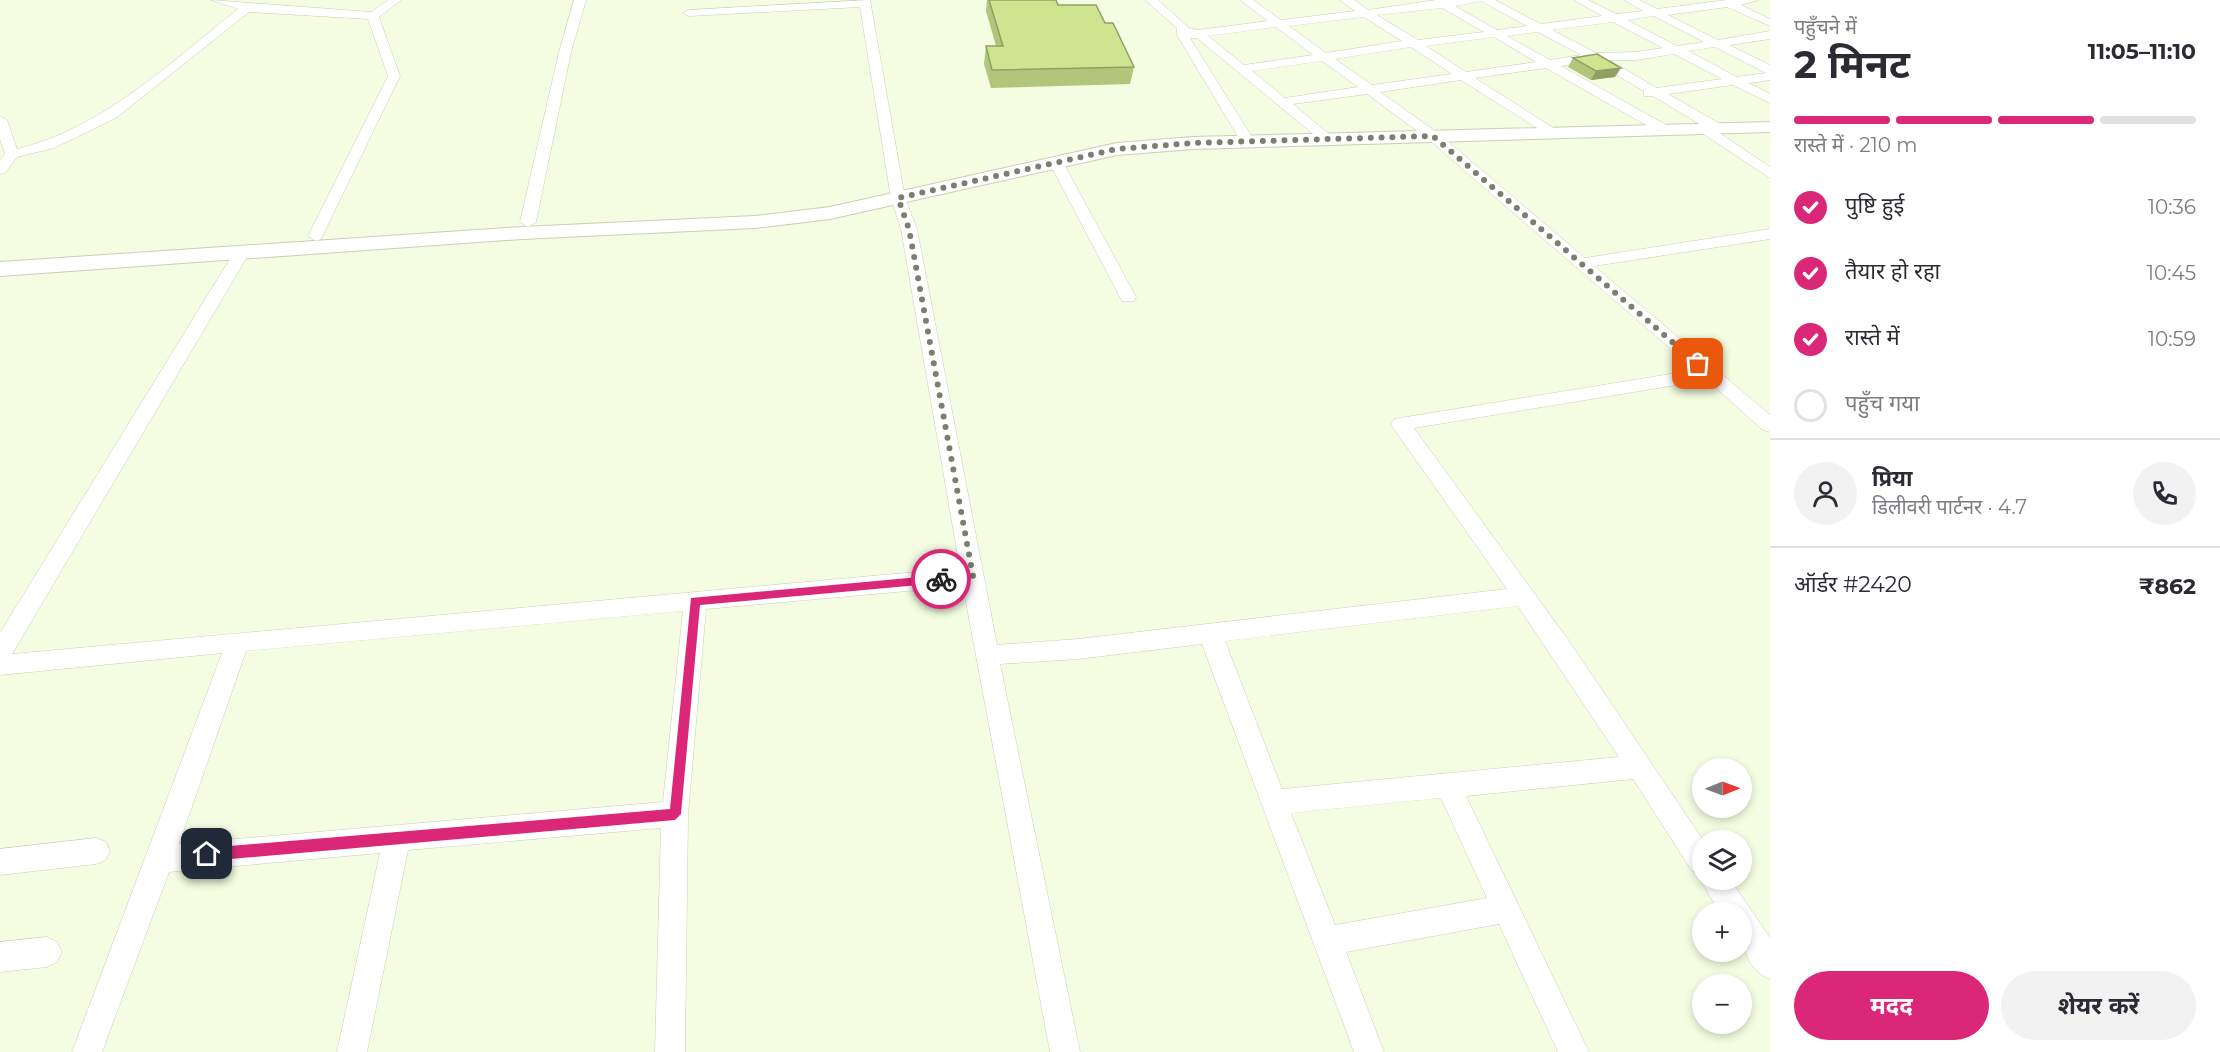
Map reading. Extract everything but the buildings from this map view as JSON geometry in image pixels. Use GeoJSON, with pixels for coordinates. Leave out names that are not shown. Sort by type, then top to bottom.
{"type":"FeatureCollection","features":[{"type":"Feature","properties":{"kind":"street"},"geometry":{"type":"LineString","coordinates":[[217,0],[246,8],[296,13],[373,16],[395,0]]}},
{"type":"Feature","properties":{"kind":"street"},"geometry":{"type":"LineString","coordinates":[[296,13],[317,0]]}},
{"type":"Feature","properties":{"kind":"street"},"geometry":{"type":"LineString","coordinates":[[528,222],[565,52],[580,0]]}},
{"type":"Feature","properties":{"kind":"street"},"geometry":{"type":"LineString","coordinates":[[688,28],[690,0]]}},
{"type":"Feature","properties":{"kind":"street"},"geometry":{"type":"LineString","coordinates":[[1151,0],[1183,31],[1248,142]]}},
{"type":"Feature","properties":{"kind":"street"},"geometry":{"type":"LineString","coordinates":[[1246,0],[1433,136],[1770,425]]}},
{"type":"Feature","properties":{"kind":"street"},"geometry":{"type":"LineString","coordinates":[[1346,0],[1550,132]]}},
{"type":"Feature","properties":{"kind":"street"},"geometry":{"type":"LineString","coordinates":[[1183,31],[1197,33],[1440,2],[1477,0]]}},
{"type":"Feature","properties":{"kind":"street"},"geometry":{"type":"LineString","coordinates":[[1487,0],[1654,92],[1710,128],[1770,174]]}},
{"type":"Feature","properties":{"kind":"street"},"geometry":{"type":"LineString","coordinates":[[1580,0],[1770,99]]}},
{"type":"Feature","properties":{"kind":"street"},"geometry":{"type":"LineString","coordinates":[[1630,0],[1770,70]]}},
{"type":"Feature","properties":{"kind":"street"},"geometry":{"type":"LineString","coordinates":[[1243,69],[1538,27],[1753,0]]}},
{"type":"Feature","properties":{"kind":"street"},"geometry":{"type":"LineString","coordinates":[[689,13],[864,2],[898,198],[909,229],[987,655],[1065,1052]]}},
{"type":"Feature","properties":{"kind":"street"},"geometry":{"type":"LineString","coordinates":[[1440,2],[1664,129]]}},
{"type":"Feature","properties":{"kind":"street"},"geometry":{"type":"LineString","coordinates":[[1725,2],[1770,23]]}},
{"type":"Feature","properties":{"kind":"street"},"geometry":{"type":"LineString","coordinates":[[0,170],[12,154],[49,146],[111,115],[246,8]]}},
{"type":"Feature","properties":{"kind":"street"},"geometry":{"type":"LineString","coordinates":[[316,236],[394,76],[373,16]]}},
{"type":"Feature","properties":{"kind":"street"},"geometry":{"type":"LineString","coordinates":[[1197,33],[1329,140]]}},
{"type":"Feature","properties":{"kind":"street"},"geometry":{"type":"LineString","coordinates":[[1283,102],[1594,57],[1636,56],[1770,35]]}},
{"type":"Feature","properties":{"kind":"street"},"geometry":{"type":"LineString","coordinates":[[1610,100],[1770,76]]}},
{"type":"Feature","properties":{"kind":"street"},"geometry":{"type":"LineString","coordinates":[[0,120],[12,154]]}},
{"type":"Feature","properties":{"kind":"street"},"geometry":{"type":"LineString","coordinates":[[0,268],[522,233],[755,222],[830,213],[1117,149],[1193,143],[1770,127]]}},
{"type":"Feature","properties":{"kind":"street"},"geometry":{"type":"LineString","coordinates":[[1057,164],[1128,297]]}},
{"type":"Feature","properties":{"kind":"street"},"geometry":{"type":"LineString","coordinates":[[0,257],[528,222],[757,211],[898,198]]}},
{"type":"Feature","properties":{"kind":"street"},"geometry":{"type":"LineString","coordinates":[[1581,263],[1763,235],[1770,246]]}},
{"type":"Feature","properties":{"kind":"street"},"geometry":{"type":"LineString","coordinates":[[0,653],[242,252]]}},
{"type":"Feature","properties":{"kind":"street"},"geometry":{"type":"LineString","coordinates":[[1692,847],[1523,596],[1401,424],[1710,374]]}},
{"type":"Feature","properties":{"kind":"street"},"geometry":{"type":"LineString","coordinates":[[0,665],[973,576]]}},
{"type":"Feature","properties":{"kind":"street"},"geometry":{"type":"LineString","coordinates":[[987,655],[1078,649],[1523,596]]}},
{"type":"Feature","properties":{"kind":"street"},"geometry":{"type":"LineString","coordinates":[[670,1052],[675,814],[695,601]]}},
{"type":"Feature","properties":{"kind":"street"},"geometry":{"type":"LineString","coordinates":[[1210,633],[1369,1052]]}},
{"type":"Feature","properties":{"kind":"street"},"geometry":{"type":"LineString","coordinates":[[87,1052],[160,859],[238,642]]}},
{"type":"Feature","properties":{"kind":"street"},"geometry":{"type":"LineString","coordinates":[[1275,802],[1639,767]]}},
{"type":"Feature","properties":{"kind":"street"},"geometry":{"type":"LineString","coordinates":[[1448,786],[1574,1052]]}},
{"type":"Feature","properties":{"kind":"street"},"geometry":{"type":"LineString","coordinates":[[160,859],[675,814]]}},
{"type":"Feature","properties":{"kind":"street"},"geometry":{"type":"LineString","coordinates":[[352,1052],[397,838]]}},
{"type":"Feature","properties":{"kind":"street"},"geometry":{"type":"LineString","coordinates":[[0,862],[96,851]]}},
{"type":"Feature","properties":{"kind":"street"},"geometry":{"type":"LineString","coordinates":[[1328,941],[1506,909]]}},
{"type":"Feature","properties":{"kind":"street"},"geometry":{"type":"LineString","coordinates":[[1752,936],[1770,964]]}},
{"type":"Feature","properties":{"kind":"street"},"geometry":{"type":"LineString","coordinates":[[0,957],[47,952]]}},
{"type":"Feature","properties":{"kind":"way so far"},"geometry":{"type":"LineString","coordinates":[[941,579],[973,576],[909,229],[898,198],[1117,149],[1193,143],[1433,136],[1698,364]]}},
{"type":"Feature","properties":{"kind":"route"},"geometry":{"type":"LineString","coordinates":[[207,854],[675,814],[695,601],[941,579]]}}]}
